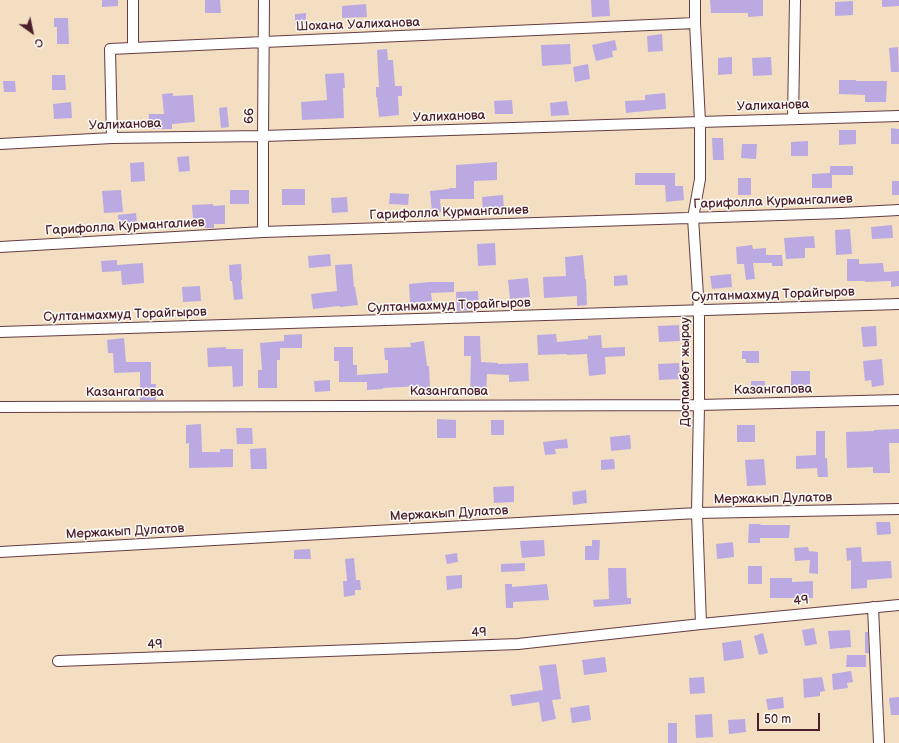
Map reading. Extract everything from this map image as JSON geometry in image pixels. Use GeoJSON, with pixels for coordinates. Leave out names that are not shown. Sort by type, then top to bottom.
{"type":"FeatureCollection","features":[{"type":"Feature","properties":{"kind":"street"},"geometry":{"type":"LineString","coordinates":[[133,0],[133,48]]}},
{"type":"Feature","properties":{"kind":"street","name":"66"},"geometry":{"type":"LineString","coordinates":[[263,232],[264,0]]}},
{"type":"Feature","properties":{"kind":"street","name":"Доспамбет жырау"},"geometry":{"type":"LineString","coordinates":[[695,0],[700,122],[700,179],[693,218],[699,311],[697,513],[701,624]]}},
{"type":"Feature","properties":{"kind":"street"},"geometry":{"type":"LineString","coordinates":[[793,119],[795,0]]}},
{"type":"Feature","properties":{"kind":"street","name":"Шохана Уалиханова"},"geometry":{"type":"LineString","coordinates":[[112,138],[110,49],[695,23]]}},
{"type":"Feature","properties":{"kind":"street","name":"Уалиханова"},"geometry":{"type":"LineString","coordinates":[[0,144],[112,138],[263,136],[899,116]]}},
{"type":"Feature","properties":{"kind":"street","name":"Гарифолла Курмангалиев"},"geometry":{"type":"LineString","coordinates":[[0,247],[263,232],[899,210]]}},
{"type":"Feature","properties":{"kind":"street","name":"Султанмахмуд Торайгыров"},"geometry":{"type":"LineString","coordinates":[[0,332],[899,304]]}},
{"type":"Feature","properties":{"kind":"street","name":"Казангапова"},"geometry":{"type":"LineString","coordinates":[[0,407],[699,405],[899,400]]}},
{"type":"Feature","properties":{"kind":"street","name":"Мержакып Дулатов"},"geometry":{"type":"LineString","coordinates":[[0,552],[697,513],[899,509]]}},
{"type":"Feature","properties":{"kind":"street","name":"49"},"geometry":{"type":"LineString","coordinates":[[58,662],[518,644],[701,624],[899,605]]}},
{"type":"Feature","properties":{"kind":"street"},"geometry":{"type":"LineString","coordinates":[[873,607],[879,743]]}},
{"type":"Feature","properties":{"kind":"building"},"geometry":{"type":"Polygon","coordinates":[[[102,0],[118,0],[118,6],[102,7],[102,0]]]}},
{"type":"Feature","properties":{"kind":"building"},"geometry":{"type":"Polygon","coordinates":[[[205,0],[220,0],[221,13],[205,13],[205,0]]]}},
{"type":"Feature","properties":{"kind":"building"},"geometry":{"type":"Polygon","coordinates":[[[591,0],[609,0],[610,16],[592,17],[591,0]]]}},
{"type":"Feature","properties":{"kind":"building"},"geometry":{"type":"Polygon","coordinates":[[[710,0],[763,0],[763,16],[748,17],[748,13],[711,13],[710,0]]]}},
{"type":"Feature","properties":{"kind":"building"},"geometry":{"type":"Polygon","coordinates":[[[882,0],[899,0],[899,6],[882,7],[882,0]]]}},
{"type":"Feature","properties":{"kind":"building"},"geometry":{"type":"Polygon","coordinates":[[[853,1],[853,15],[835,16],[835,2],[853,1]]]}},
{"type":"Feature","properties":{"kind":"building"},"geometry":{"type":"Polygon","coordinates":[[[366,4],[367,17],[342,18],[342,6],[366,4]]]}},
{"type":"Feature","properties":{"kind":"building"},"geometry":{"type":"Polygon","coordinates":[[[306,13],[306,24],[295,25],[295,14],[306,13]]]}},
{"type":"Feature","properties":{"kind":"building"},"geometry":{"type":"Polygon","coordinates":[[[54,18],[68,18],[69,44],[57,44],[57,27],[54,27],[54,18]]]}},
{"type":"Feature","properties":{"kind":"building"},"geometry":{"type":"Polygon","coordinates":[[[662,34],[663,51],[648,52],[647,36],[662,34]]]}},
{"type":"Feature","properties":{"kind":"building"},"geometry":{"type":"Polygon","coordinates":[[[615,40],[617,50],[612,51],[613,57],[596,61],[592,45],[615,40]]]}},
{"type":"Feature","properties":{"kind":"building"},"geometry":{"type":"Polygon","coordinates":[[[570,44],[571,64],[542,66],[541,45],[570,44]]]}},
{"type":"Feature","properties":{"kind":"building"},"geometry":{"type":"Polygon","coordinates":[[[898,47],[899,72],[891,72],[889,48],[898,47]]]}},
{"type":"Feature","properties":{"kind":"building"},"geometry":{"type":"Polygon","coordinates":[[[387,49],[388,60],[393,60],[395,86],[402,86],[402,96],[398,96],[399,115],[379,117],[376,97],[376,87],[379,87],[377,50],[387,49]]]}},
{"type":"Feature","properties":{"kind":"building"},"geometry":{"type":"Polygon","coordinates":[[[732,57],[732,74],[718,75],[718,58],[732,57]]]}},
{"type":"Feature","properties":{"kind":"building"},"geometry":{"type":"Polygon","coordinates":[[[771,57],[772,75],[753,76],[752,58],[771,57]]]}},
{"type":"Feature","properties":{"kind":"building"},"geometry":{"type":"Polygon","coordinates":[[[588,64],[590,79],[575,82],[573,67],[588,64]]]}},
{"type":"Feature","properties":{"kind":"building"},"geometry":{"type":"Polygon","coordinates":[[[344,73],[344,118],[302,120],[301,102],[327,100],[325,74],[344,73]]]}},
{"type":"Feature","properties":{"kind":"building"},"geometry":{"type":"Polygon","coordinates":[[[52,75],[65,75],[66,90],[52,90],[52,75]]]}},
{"type":"Feature","properties":{"kind":"building"},"geometry":{"type":"Polygon","coordinates":[[[839,80],[887,81],[886,102],[865,102],[865,95],[839,94],[839,80]]]}},
{"type":"Feature","properties":{"kind":"building"},"geometry":{"type":"Polygon","coordinates":[[[3,81],[15,81],[16,92],[4,92],[3,81]]]}},
{"type":"Feature","properties":{"kind":"building"},"geometry":{"type":"Polygon","coordinates":[[[173,93],[173,96],[193,95],[195,122],[172,124],[172,129],[148,129],[149,114],[164,114],[162,94],[173,93]]]}},
{"type":"Feature","properties":{"kind":"building"},"geometry":{"type":"Polygon","coordinates":[[[665,93],[666,109],[626,113],[625,101],[645,100],[645,95],[665,93]]]}},
{"type":"Feature","properties":{"kind":"building"},"geometry":{"type":"Polygon","coordinates":[[[512,100],[513,114],[495,114],[494,101],[512,100]]]}},
{"type":"Feature","properties":{"kind":"building"},"geometry":{"type":"Polygon","coordinates":[[[567,101],[569,115],[551,116],[550,103],[567,101]]]}},
{"type":"Feature","properties":{"kind":"building"},"geometry":{"type":"Polygon","coordinates":[[[71,102],[72,118],[54,119],[53,104],[71,102]]]}},
{"type":"Feature","properties":{"kind":"building"},"geometry":{"type":"Polygon","coordinates":[[[227,107],[229,127],[221,128],[219,108],[227,107]]]}},
{"type":"Feature","properties":{"kind":"building"},"geometry":{"type":"Polygon","coordinates":[[[891,128],[899,129],[899,144],[891,144],[891,128]]]}},
{"type":"Feature","properties":{"kind":"building"},"geometry":{"type":"Polygon","coordinates":[[[839,130],[856,130],[856,144],[839,145],[839,130]]]}},
{"type":"Feature","properties":{"kind":"building"},"geometry":{"type":"Polygon","coordinates":[[[712,138],[723,138],[724,160],[713,160],[712,138]]]}},
{"type":"Feature","properties":{"kind":"building"},"geometry":{"type":"Polygon","coordinates":[[[808,141],[808,156],[791,156],[791,142],[808,141]]]}},
{"type":"Feature","properties":{"kind":"building"},"geometry":{"type":"Polygon","coordinates":[[[742,144],[757,144],[756,159],[741,158],[742,144]]]}},
{"type":"Feature","properties":{"kind":"building"},"geometry":{"type":"Polygon","coordinates":[[[189,156],[190,171],[179,172],[177,157],[189,156]]]}},
{"type":"Feature","properties":{"kind":"building"},"geometry":{"type":"Polygon","coordinates":[[[144,162],[145,181],[131,182],[130,163],[144,162]]]}},
{"type":"Feature","properties":{"kind":"building"},"geometry":{"type":"Polygon","coordinates":[[[497,162],[497,180],[474,181],[474,199],[440,199],[441,212],[432,213],[430,191],[456,188],[456,165],[497,162]]]}},
{"type":"Feature","properties":{"kind":"building"},"geometry":{"type":"Polygon","coordinates":[[[830,166],[853,166],[853,175],[832,175],[832,188],[812,188],[812,174],[830,173],[830,166]]]}},
{"type":"Feature","properties":{"kind":"building"},"geometry":{"type":"Polygon","coordinates":[[[635,173],[675,173],[675,186],[683,186],[684,200],[666,202],[665,185],[635,185],[635,173]]]}},
{"type":"Feature","properties":{"kind":"building"},"geometry":{"type":"Polygon","coordinates":[[[738,178],[751,178],[751,195],[738,195],[738,178]]]}},
{"type":"Feature","properties":{"kind":"building"},"geometry":{"type":"Polygon","coordinates":[[[892,181],[899,181],[899,195],[892,195],[892,181]]]}},
{"type":"Feature","properties":{"kind":"building"},"geometry":{"type":"Polygon","coordinates":[[[282,189],[305,189],[305,205],[282,205],[282,189]]]}},
{"type":"Feature","properties":{"kind":"building"},"geometry":{"type":"Polygon","coordinates":[[[121,190],[123,212],[104,213],[102,191],[121,190]]]}},
{"type":"Feature","properties":{"kind":"building"},"geometry":{"type":"Polygon","coordinates":[[[230,190],[249,190],[249,204],[230,204],[230,190]]]}},
{"type":"Feature","properties":{"kind":"building"},"geometry":{"type":"Polygon","coordinates":[[[390,193],[409,194],[408,205],[389,204],[390,193]]]}},
{"type":"Feature","properties":{"kind":"building"},"geometry":{"type":"Polygon","coordinates":[[[503,195],[504,210],[483,212],[482,197],[503,195]]]}},
{"type":"Feature","properties":{"kind":"building"},"geometry":{"type":"Polygon","coordinates":[[[347,197],[348,212],[332,213],[331,198],[347,197]]]}},
{"type":"Feature","properties":{"kind":"building"},"geometry":{"type":"Polygon","coordinates":[[[213,204],[213,206],[225,205],[225,224],[214,224],[214,228],[205,228],[204,220],[193,220],[192,205],[213,204]]]}},
{"type":"Feature","properties":{"kind":"building"},"geometry":{"type":"Polygon","coordinates":[[[136,213],[137,223],[118,224],[118,215],[136,213]]]}},
{"type":"Feature","properties":{"kind":"building"},"geometry":{"type":"Polygon","coordinates":[[[892,225],[893,238],[872,239],[871,227],[892,225]]]}},
{"type":"Feature","properties":{"kind":"building"},"geometry":{"type":"Polygon","coordinates":[[[850,229],[852,254],[836,255],[835,230],[850,229]]]}},
{"type":"Feature","properties":{"kind":"building"},"geometry":{"type":"Polygon","coordinates":[[[814,236],[815,248],[805,248],[805,258],[786,259],[784,238],[814,236]]]}},
{"type":"Feature","properties":{"kind":"building"},"geometry":{"type":"Polygon","coordinates":[[[495,243],[496,265],[478,266],[477,244],[495,243]]]}},
{"type":"Feature","properties":{"kind":"building"},"geometry":{"type":"Polygon","coordinates":[[[752,245],[753,249],[766,248],[766,255],[782,255],[783,266],[772,266],[772,263],[753,263],[755,279],[746,280],[744,264],[737,264],[736,247],[752,245]]]}},
{"type":"Feature","properties":{"kind":"building"},"geometry":{"type":"Polygon","coordinates":[[[330,254],[331,266],[309,268],[308,256],[330,254]]]}},
{"type":"Feature","properties":{"kind":"building"},"geometry":{"type":"Polygon","coordinates":[[[583,255],[587,305],[577,306],[577,296],[544,298],[543,277],[566,276],[565,257],[583,255]]]}},
{"type":"Feature","properties":{"kind":"building"},"geometry":{"type":"Polygon","coordinates":[[[847,259],[859,259],[859,264],[883,263],[884,272],[899,271],[899,286],[891,287],[891,281],[847,281],[847,259]]]}},
{"type":"Feature","properties":{"kind":"building"},"geometry":{"type":"Polygon","coordinates":[[[117,260],[117,265],[143,263],[144,283],[122,285],[121,271],[102,272],[101,261],[117,260]]]}},
{"type":"Feature","properties":{"kind":"building"},"geometry":{"type":"Polygon","coordinates":[[[241,264],[243,299],[234,300],[232,281],[230,281],[229,265],[241,264]]]}},
{"type":"Feature","properties":{"kind":"building"},"geometry":{"type":"Polygon","coordinates":[[[352,264],[354,287],[358,305],[313,309],[311,294],[337,291],[335,265],[352,264]]]}},
{"type":"Feature","properties":{"kind":"building"},"geometry":{"type":"Polygon","coordinates":[[[731,274],[732,287],[712,289],[710,276],[731,274]]]}},
{"type":"Feature","properties":{"kind":"building"},"geometry":{"type":"Polygon","coordinates":[[[627,275],[628,285],[614,286],[614,276],[627,275]]]}},
{"type":"Feature","properties":{"kind":"building"},"geometry":{"type":"Polygon","coordinates":[[[528,278],[530,297],[510,299],[508,280],[528,278]]]}},
{"type":"Feature","properties":{"kind":"building"},"geometry":{"type":"Polygon","coordinates":[[[454,282],[454,292],[431,293],[432,301],[410,303],[409,284],[454,282]]]}},
{"type":"Feature","properties":{"kind":"building"},"geometry":{"type":"Polygon","coordinates":[[[200,286],[201,301],[183,302],[182,287],[200,286]]]}},
{"type":"Feature","properties":{"kind":"building"},"geometry":{"type":"Polygon","coordinates":[[[478,291],[479,310],[457,311],[456,292],[478,291]]]}},
{"type":"Feature","properties":{"kind":"building"},"geometry":{"type":"Polygon","coordinates":[[[679,325],[680,341],[659,342],[658,326],[679,325]]]}},
{"type":"Feature","properties":{"kind":"building"},"geometry":{"type":"Polygon","coordinates":[[[876,326],[877,346],[863,347],[861,327],[876,326]]]}},
{"type":"Feature","properties":{"kind":"building"},"geometry":{"type":"Polygon","coordinates":[[[302,334],[302,348],[280,348],[280,360],[277,360],[277,388],[258,388],[258,370],[262,370],[260,343],[284,341],[284,335],[302,334]]]}},
{"type":"Feature","properties":{"kind":"building"},"geometry":{"type":"Polygon","coordinates":[[[556,334],[557,342],[588,339],[588,336],[601,335],[602,348],[625,347],[625,356],[605,357],[606,374],[589,376],[587,354],[538,355],[537,335],[556,334]]]}},
{"type":"Feature","properties":{"kind":"building"},"geometry":{"type":"Polygon","coordinates":[[[464,336],[480,336],[481,362],[498,364],[528,363],[529,381],[509,382],[509,375],[487,374],[486,396],[470,396],[471,356],[464,356],[464,336]]]}},
{"type":"Feature","properties":{"kind":"building"},"geometry":{"type":"Polygon","coordinates":[[[124,338],[126,362],[151,362],[151,384],[156,384],[156,400],[140,400],[140,372],[114,373],[113,353],[108,353],[107,340],[124,338]]]}},
{"type":"Feature","properties":{"kind":"building"},"geometry":{"type":"Polygon","coordinates":[[[424,341],[427,366],[429,366],[430,388],[419,388],[419,386],[367,390],[367,382],[339,382],[339,361],[334,361],[334,347],[353,347],[353,365],[357,365],[357,375],[388,373],[388,360],[385,360],[384,348],[411,347],[410,343],[424,341]]]}},
{"type":"Feature","properties":{"kind":"building"},"geometry":{"type":"Polygon","coordinates":[[[226,347],[226,349],[243,349],[243,386],[233,387],[232,366],[208,367],[207,348],[226,347]]]}},
{"type":"Feature","properties":{"kind":"building"},"geometry":{"type":"Polygon","coordinates":[[[742,351],[759,351],[759,363],[746,363],[746,359],[742,359],[742,351]]]}},
{"type":"Feature","properties":{"kind":"building"},"geometry":{"type":"Polygon","coordinates":[[[882,359],[884,385],[872,387],[871,380],[865,381],[863,361],[882,359]]]}},
{"type":"Feature","properties":{"kind":"building"},"geometry":{"type":"Polygon","coordinates":[[[679,363],[680,379],[659,380],[658,364],[679,363]]]}},
{"type":"Feature","properties":{"kind":"building"},"geometry":{"type":"Polygon","coordinates":[[[791,371],[810,371],[810,386],[791,386],[791,371]]]}},
{"type":"Feature","properties":{"kind":"building"},"geometry":{"type":"Polygon","coordinates":[[[330,380],[330,391],[315,392],[314,381],[330,380]]]}},
{"type":"Feature","properties":{"kind":"building"},"geometry":{"type":"Polygon","coordinates":[[[751,381],[765,381],[765,393],[751,393],[751,381]]]}},
{"type":"Feature","properties":{"kind":"building"},"geometry":{"type":"Polygon","coordinates":[[[437,419],[456,420],[456,438],[437,438],[437,419]]]}},
{"type":"Feature","properties":{"kind":"building"},"geometry":{"type":"Polygon","coordinates":[[[491,420],[504,420],[504,435],[491,435],[491,420]]]}},
{"type":"Feature","properties":{"kind":"building"},"geometry":{"type":"Polygon","coordinates":[[[201,424],[202,452],[220,452],[220,449],[233,449],[233,467],[189,468],[189,443],[186,444],[186,425],[201,424]]]}},
{"type":"Feature","properties":{"kind":"building"},"geometry":{"type":"Polygon","coordinates":[[[737,425],[755,425],[755,442],[737,442],[737,425]]]}},
{"type":"Feature","properties":{"kind":"building"},"geometry":{"type":"Polygon","coordinates":[[[236,428],[252,428],[253,444],[237,444],[236,428]]]}},
{"type":"Feature","properties":{"kind":"building"},"geometry":{"type":"Polygon","coordinates":[[[899,429],[899,443],[889,443],[890,473],[873,473],[873,467],[847,468],[846,432],[899,429]]]}},
{"type":"Feature","properties":{"kind":"building"},"geometry":{"type":"Polygon","coordinates":[[[816,431],[825,431],[825,458],[827,458],[828,477],[818,477],[817,468],[796,469],[796,456],[816,455],[816,431]]]}},
{"type":"Feature","properties":{"kind":"building"},"geometry":{"type":"Polygon","coordinates":[[[630,435],[631,449],[611,451],[610,437],[630,435]]]}},
{"type":"Feature","properties":{"kind":"building"},"geometry":{"type":"Polygon","coordinates":[[[567,439],[568,448],[555,449],[556,454],[545,455],[543,442],[567,439]]]}},
{"type":"Feature","properties":{"kind":"building"},"geometry":{"type":"Polygon","coordinates":[[[266,448],[267,469],[251,469],[250,449],[266,448]]]}},
{"type":"Feature","properties":{"kind":"building"},"geometry":{"type":"Polygon","coordinates":[[[614,459],[615,469],[601,470],[601,460],[614,459]]]}},
{"type":"Feature","properties":{"kind":"building"},"geometry":{"type":"Polygon","coordinates":[[[764,459],[766,485],[747,486],[745,460],[764,459]]]}},
{"type":"Feature","properties":{"kind":"building"},"geometry":{"type":"Polygon","coordinates":[[[514,486],[514,502],[494,503],[493,487],[514,486]]]}},
{"type":"Feature","properties":{"kind":"building"},"geometry":{"type":"Polygon","coordinates":[[[586,490],[587,503],[573,505],[572,492],[586,490]]]}},
{"type":"Feature","properties":{"kind":"building"},"geometry":{"type":"Polygon","coordinates":[[[876,522],[890,522],[891,534],[877,535],[876,522]]]}},
{"type":"Feature","properties":{"kind":"building"},"geometry":{"type":"Polygon","coordinates":[[[749,524],[790,525],[789,538],[760,538],[760,543],[748,543],[749,524]]]}},
{"type":"Feature","properties":{"kind":"building"},"geometry":{"type":"Polygon","coordinates":[[[544,540],[545,556],[522,558],[520,541],[544,540]]]}},
{"type":"Feature","properties":{"kind":"building"},"geometry":{"type":"Polygon","coordinates":[[[592,540],[600,540],[599,560],[585,560],[585,546],[592,546],[592,540]]]}},
{"type":"Feature","properties":{"kind":"building"},"geometry":{"type":"Polygon","coordinates":[[[733,542],[734,557],[717,559],[716,544],[733,542]]]}},
{"type":"Feature","properties":{"kind":"building"},"geometry":{"type":"Polygon","coordinates":[[[808,547],[809,551],[818,552],[818,574],[809,573],[810,560],[795,561],[794,548],[808,547]]]}},
{"type":"Feature","properties":{"kind":"building"},"geometry":{"type":"Polygon","coordinates":[[[861,547],[862,562],[891,561],[892,578],[867,580],[867,588],[851,589],[851,560],[847,561],[846,548],[861,547]]]}},
{"type":"Feature","properties":{"kind":"building"},"geometry":{"type":"Polygon","coordinates":[[[310,549],[311,559],[294,559],[294,550],[310,549]]]}},
{"type":"Feature","properties":{"kind":"building"},"geometry":{"type":"Polygon","coordinates":[[[457,553],[458,562],[447,564],[445,555],[457,553]]]}},
{"type":"Feature","properties":{"kind":"building"},"geometry":{"type":"Polygon","coordinates":[[[354,558],[356,580],[360,580],[361,590],[355,590],[355,595],[344,597],[343,581],[347,581],[345,559],[354,558]]]}},
{"type":"Feature","properties":{"kind":"building"},"geometry":{"type":"Polygon","coordinates":[[[525,563],[525,571],[501,572],[501,564],[525,563]]]}},
{"type":"Feature","properties":{"kind":"building"},"geometry":{"type":"Polygon","coordinates":[[[748,566],[762,566],[762,584],[748,584],[748,566]]]}},
{"type":"Feature","properties":{"kind":"building"},"geometry":{"type":"Polygon","coordinates":[[[608,568],[626,568],[627,598],[631,598],[631,604],[594,607],[593,600],[609,599],[608,568]]]}},
{"type":"Feature","properties":{"kind":"building"},"geometry":{"type":"Polygon","coordinates":[[[462,575],[462,588],[447,590],[446,576],[462,575]]]}},
{"type":"Feature","properties":{"kind":"building"},"geometry":{"type":"Polygon","coordinates":[[[770,578],[792,578],[792,582],[813,581],[813,598],[770,598],[770,578]]]}},
{"type":"Feature","properties":{"kind":"building"},"geometry":{"type":"Polygon","coordinates":[[[505,584],[512,584],[512,587],[547,584],[549,600],[513,602],[513,608],[506,608],[505,584]]]}},
{"type":"Feature","properties":{"kind":"building"},"geometry":{"type":"Polygon","coordinates":[[[814,628],[817,644],[805,646],[802,630],[814,628]]]}},
{"type":"Feature","properties":{"kind":"building"},"geometry":{"type":"Polygon","coordinates":[[[850,630],[851,647],[830,649],[828,631],[850,630]]]}},
{"type":"Feature","properties":{"kind":"building"},"geometry":{"type":"Polygon","coordinates":[[[865,632],[868,632],[869,653],[865,653],[865,632]]]}},
{"type":"Feature","properties":{"kind":"building"},"geometry":{"type":"Polygon","coordinates":[[[763,633],[768,653],[759,655],[754,636],[763,633]]]}},
{"type":"Feature","properties":{"kind":"building"},"geometry":{"type":"Polygon","coordinates":[[[741,640],[744,658],[724,661],[722,643],[741,640]]]}},
{"type":"Feature","properties":{"kind":"building"},"geometry":{"type":"Polygon","coordinates":[[[847,655],[866,655],[866,667],[846,667],[847,655]]]}},
{"type":"Feature","properties":{"kind":"building"},"geometry":{"type":"Polygon","coordinates":[[[605,657],[607,672],[584,675],[582,660],[605,657]]]}},
{"type":"Feature","properties":{"kind":"building"},"geometry":{"type":"Polygon","coordinates":[[[556,664],[561,699],[552,700],[556,719],[542,722],[539,702],[512,706],[510,695],[543,690],[539,666],[556,664]]]}},
{"type":"Feature","properties":{"kind":"building"},"geometry":{"type":"Polygon","coordinates":[[[851,671],[853,682],[847,683],[848,688],[833,690],[832,674],[851,671]]]}},
{"type":"Feature","properties":{"kind":"building"},"geometry":{"type":"Polygon","coordinates":[[[704,677],[705,693],[690,694],[689,678],[704,677]]]}},
{"type":"Feature","properties":{"kind":"building"},"geometry":{"type":"Polygon","coordinates":[[[822,677],[825,691],[820,692],[820,696],[804,698],[803,679],[822,677]]]}},
{"type":"Feature","properties":{"kind":"building"},"geometry":{"type":"Polygon","coordinates":[[[783,697],[784,708],[768,710],[766,699],[783,697]]]}},
{"type":"Feature","properties":{"kind":"building"},"geometry":{"type":"Polygon","coordinates":[[[899,697],[899,715],[891,715],[889,698],[899,697]]]}},
{"type":"Feature","properties":{"kind":"building"},"geometry":{"type":"Polygon","coordinates":[[[589,705],[591,720],[572,723],[570,708],[589,705]]]}},
{"type":"Feature","properties":{"kind":"building"},"geometry":{"type":"Polygon","coordinates":[[[712,714],[713,737],[696,738],[695,715],[712,714]]]}},
{"type":"Feature","properties":{"kind":"building"},"geometry":{"type":"Polygon","coordinates":[[[745,719],[746,732],[729,734],[728,720],[745,719]]]}},
{"type":"Feature","properties":{"kind":"building"},"geometry":{"type":"Polygon","coordinates":[[[668,723],[677,723],[677,743],[668,743],[668,723]]]}}]}
